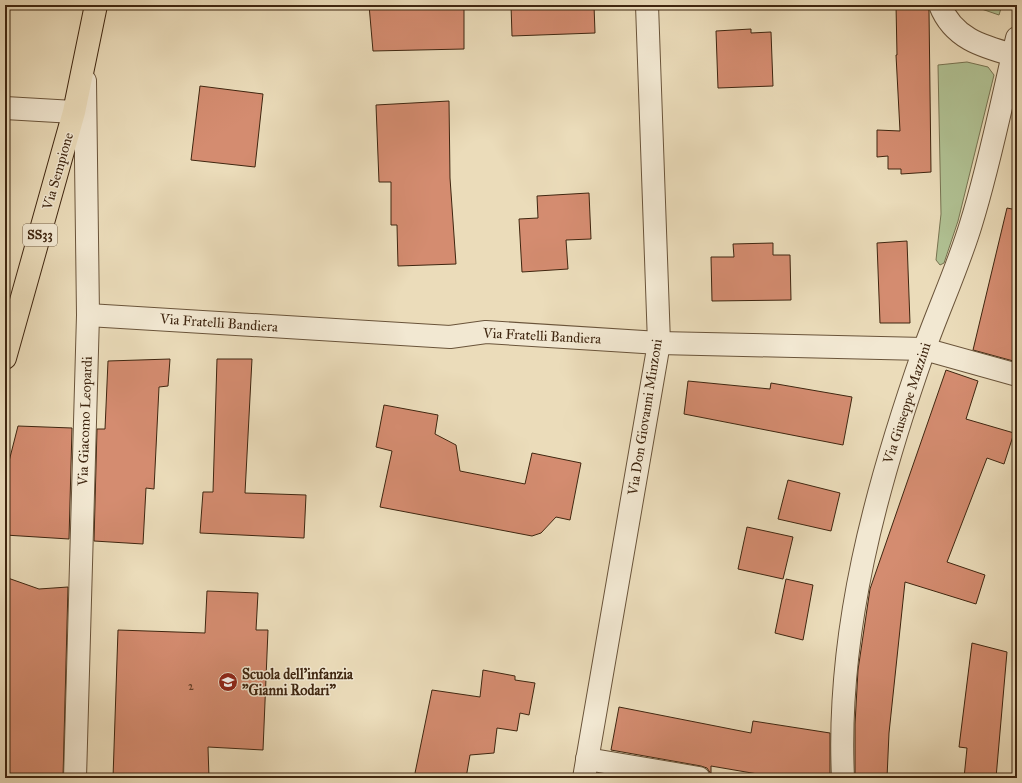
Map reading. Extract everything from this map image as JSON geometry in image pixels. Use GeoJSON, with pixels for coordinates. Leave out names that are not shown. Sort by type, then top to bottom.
{"type":"FeatureCollection","features":[{"type":"Feature","properties":{"kind":"main road","name":"Via Sempione"},"geometry":{"type":"LineString","coordinates":[[5,358],[74,112],[96,5]]}},
{"type":"Feature","properties":{"kind":"street","name":"Via Don Giovanni Minzoni"},"geometry":{"type":"LineString","coordinates":[[586,768],[659,343],[647,5]]}},
{"type":"Feature","properties":{"kind":"street"},"geometry":{"type":"LineString","coordinates":[[940,5],[944,16],[952,26],[965,37],[983,47],[1015,46]]}},
{"type":"Feature","properties":{"kind":"street","name":"Via Giuseppe Mazzini"},"geometry":{"type":"LineString","coordinates":[[843,778],[842,743],[850,634],[864,557],[892,447],[924,349],[971,225],[1015,46]]}},
{"type":"Feature","properties":{"kind":"street","name":"Via Giacomo Leopardi"},"geometry":{"type":"LineString","coordinates":[[75,778],[88,315],[88,184],[84,63]]}},
{"type":"Feature","properties":{"kind":"street"},"geometry":{"type":"LineString","coordinates":[[5,108],[74,112]]}},
{"type":"Feature","properties":{"kind":"street","name":"Via Fratelli Bandiera"},"geometry":{"type":"LineString","coordinates":[[88,315],[450,337],[486,332],[659,343],[924,349],[1017,375]]}},
{"type":"Feature","properties":{"kind":"street"},"geometry":{"type":"LineString","coordinates":[[586,768],[699,778]]}},
{"type":"Feature","properties":{"kind":"green space"},"geometry":{"type":"Polygon","coordinates":[[[970,5],[1002,5],[999,15],[970,5]]]}},
{"type":"Feature","properties":{"kind":"green space"},"geometry":{"type":"Polygon","coordinates":[[[967,62],[988,67],[994,75],[958,221],[944,263],[940,265],[936,260],[941,214],[938,65],[967,62]]]}},
{"type":"Feature","properties":{"kind":"building"},"geometry":{"type":"Polygon","coordinates":[[[369,5],[464,5],[464,49],[373,51],[369,5]]]}},
{"type":"Feature","properties":{"kind":"building"},"geometry":{"type":"Polygon","coordinates":[[[511,5],[594,5],[595,33],[512,36],[511,5]]]}},
{"type":"Feature","properties":{"kind":"building"},"geometry":{"type":"Polygon","coordinates":[[[896,5],[928,5],[931,172],[901,174],[901,169],[888,169],[888,156],[877,157],[877,130],[900,131],[896,55],[896,5]]]}},
{"type":"Feature","properties":{"kind":"building"},"geometry":{"type":"Polygon","coordinates":[[[751,29],[751,33],[771,32],[773,86],[718,88],[716,31],[751,29]]]}},
{"type":"Feature","properties":{"kind":"building"},"geometry":{"type":"Polygon","coordinates":[[[200,86],[263,94],[255,167],[191,160],[200,86]]]}},
{"type":"Feature","properties":{"kind":"building"},"geometry":{"type":"Polygon","coordinates":[[[449,101],[450,178],[456,264],[398,266],[397,225],[391,225],[391,182],[379,182],[376,105],[449,101]]]}},
{"type":"Feature","properties":{"kind":"building"},"geometry":{"type":"Polygon","coordinates":[[[589,193],[591,239],[566,240],[568,269],[522,272],[519,219],[538,218],[537,196],[589,193]]]}},
{"type":"Feature","properties":{"kind":"building"},"geometry":{"type":"Polygon","coordinates":[[[1007,208],[1017,210],[1017,362],[973,350],[1007,208]]]}},
{"type":"Feature","properties":{"kind":"building"},"geometry":{"type":"Polygon","coordinates":[[[907,241],[910,323],[880,323],[877,243],[907,241]]]}},
{"type":"Feature","properties":{"kind":"building"},"geometry":{"type":"Polygon","coordinates":[[[773,243],[773,255],[790,255],[791,300],[712,301],[711,257],[734,257],[733,244],[773,243]]]}},
{"type":"Feature","properties":{"kind":"building"},"geometry":{"type":"Polygon","coordinates":[[[170,359],[168,386],[159,387],[154,489],[146,488],[143,544],[94,541],[97,429],[105,429],[108,361],[170,359]]]}},
{"type":"Feature","properties":{"kind":"building"},"geometry":{"type":"Polygon","coordinates":[[[217,359],[252,359],[245,493],[306,495],[304,538],[200,533],[203,492],[213,492],[217,359]]]}},
{"type":"Feature","properties":{"kind":"building"},"geometry":{"type":"Polygon","coordinates":[[[946,370],[978,381],[966,419],[1014,433],[1004,464],[987,458],[947,562],[985,575],[976,604],[905,582],[889,733],[887,778],[855,778],[855,724],[858,670],[870,589],[946,370]]]}},
{"type":"Feature","properties":{"kind":"building"},"geometry":{"type":"Polygon","coordinates":[[[688,381],[770,389],[771,383],[852,397],[843,445],[684,414],[688,381]]]}},
{"type":"Feature","properties":{"kind":"building"},"geometry":{"type":"Polygon","coordinates":[[[384,405],[438,415],[435,434],[456,445],[460,471],[525,484],[532,453],[581,463],[570,520],[556,517],[541,533],[532,536],[380,507],[392,451],[376,447],[384,405]]]}},
{"type":"Feature","properties":{"kind":"building"},"geometry":{"type":"Polygon","coordinates":[[[18,426],[72,428],[69,539],[5,535],[5,477],[18,426]]]}},
{"type":"Feature","properties":{"kind":"building"},"geometry":{"type":"Polygon","coordinates":[[[788,480],[840,493],[831,531],[778,519],[788,480]]]}},
{"type":"Feature","properties":{"kind":"building"},"geometry":{"type":"Polygon","coordinates":[[[747,527],[793,537],[783,579],[738,569],[747,527]]]}},
{"type":"Feature","properties":{"kind":"building"},"geometry":{"type":"Polygon","coordinates":[[[5,577],[39,589],[68,587],[63,778],[5,778],[5,577]]]}},
{"type":"Feature","properties":{"kind":"building"},"geometry":{"type":"Polygon","coordinates":[[[786,579],[813,585],[803,640],[775,633],[786,579]]]}},
{"type":"Feature","properties":{"kind":"building"},"geometry":{"type":"Polygon","coordinates":[[[207,591],[258,593],[256,630],[268,630],[263,750],[208,747],[209,778],[113,778],[118,630],[205,633],[207,591]]]}},
{"type":"Feature","properties":{"kind":"building"},"geometry":{"type":"Polygon","coordinates":[[[972,643],[1007,652],[996,778],[964,778],[967,748],[959,747],[972,643]]]}},
{"type":"Feature","properties":{"kind":"building"},"geometry":{"type":"Polygon","coordinates":[[[483,670],[515,676],[515,680],[535,683],[529,715],[520,713],[517,731],[497,728],[494,753],[470,755],[466,778],[414,778],[432,690],[480,697],[483,670]]]}},
{"type":"Feature","properties":{"kind":"building"},"geometry":{"type":"Polygon","coordinates":[[[619,707],[751,733],[753,721],[830,733],[830,778],[781,778],[711,766],[711,774],[707,768],[701,766],[611,750],[619,707]]]}},
{"type":"Feature","properties":{"kind":"place","name":"Scuola dell'infanzia \"Gianni Rodari\""},"geometry":{"type":"Point","coordinates":[228,682]}}]}
